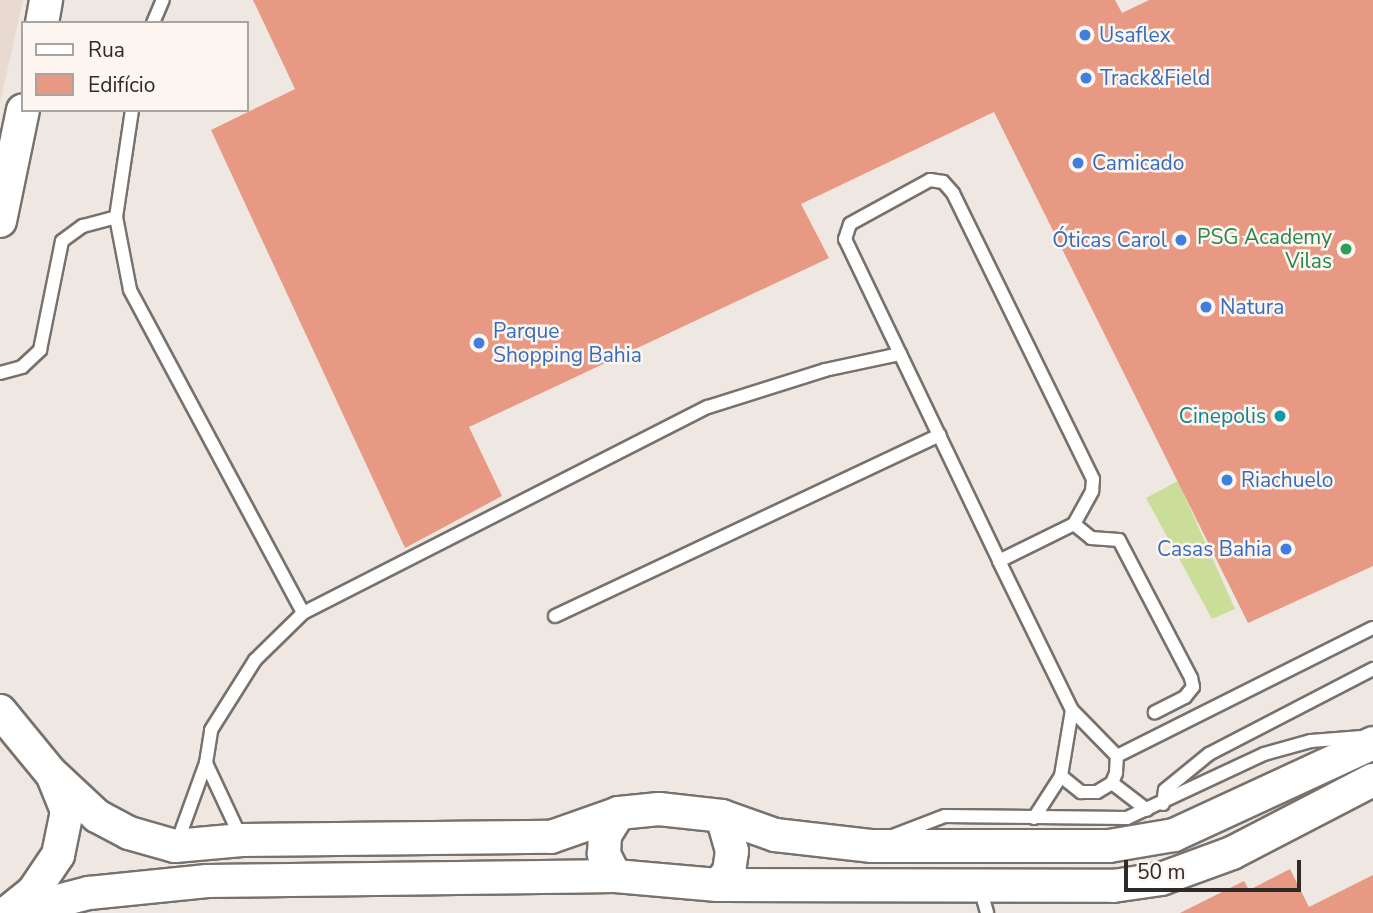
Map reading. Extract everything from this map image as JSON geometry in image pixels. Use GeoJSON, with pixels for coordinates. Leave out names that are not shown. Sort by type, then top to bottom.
{"type":"FeatureCollection","features":[{"type":"Feature","properties":{"kind":"street"},"geometry":{"type":"LineString","coordinates":[[42,21],[46,0]]}},
{"type":"Feature","properties":{"kind":"street"},"geometry":{"type":"LineString","coordinates":[[0,221],[23,112]]}},
{"type":"Feature","properties":{"kind":"street"},"geometry":{"type":"LineString","coordinates":[[0,711],[51,773],[96,816],[129,833],[175,846],[242,840],[551,837],[619,813],[659,809],[722,816],[775,835],[872,846],[1109,846],[1174,835],[1373,743]]}},
{"type":"Feature","properties":{"kind":"street"},"geometry":{"type":"LineString","coordinates":[[10,913],[33,892],[58,855],[67,811],[51,773]]}},
{"type":"Feature","properties":{"kind":"street"},"geometry":{"type":"LineString","coordinates":[[10,913],[89,893],[207,881],[615,876],[718,885],[983,898],[1114,886],[1161,879],[1232,853],[1373,780]]}},
{"type":"Feature","properties":{"kind":"street"},"geometry":{"type":"LineString","coordinates":[[615,876],[604,854],[605,835],[619,813]]}},
{"type":"Feature","properties":{"kind":"street"},"geometry":{"type":"LineString","coordinates":[[718,885],[729,872],[732,851],[722,816]]}},
{"type":"Feature","properties":{"kind":"lane"},"geometry":{"type":"LineString","coordinates":[[154,21],[163,0]]}},
{"type":"Feature","properties":{"kind":"lane"},"geometry":{"type":"LineString","coordinates":[[132,112],[116,217],[130,290],[303,613]]}},
{"type":"Feature","properties":{"kind":"lane"},"geometry":{"type":"LineString","coordinates":[[999,561],[1074,524],[1093,479],[943,182],[930,180],[873,208],[850,224],[845,239],[999,561],[1072,710],[1117,756]]}},
{"type":"Feature","properties":{"kind":"lane"},"geometry":{"type":"LineString","coordinates":[[0,373],[22,367],[40,350],[62,241],[83,226],[116,217]]}},
{"type":"Feature","properties":{"kind":"lane"},"geometry":{"type":"LineString","coordinates":[[175,846],[206,763],[211,730],[248,672],[303,613],[708,407],[825,370],[900,354]]}},
{"type":"Feature","properties":{"kind":"lane"},"geometry":{"type":"LineString","coordinates":[[555,616],[939,435]]}},
{"type":"Feature","properties":{"kind":"lane"},"geometry":{"type":"LineString","coordinates":[[1074,524],[1091,538],[1119,540],[1191,678],[1193,687],[1185,696],[1155,712]]}},
{"type":"Feature","properties":{"kind":"lane"},"geometry":{"type":"LineString","coordinates":[[1117,756],[1373,628]]}},
{"type":"Feature","properties":{"kind":"lane"},"geometry":{"type":"LineString","coordinates":[[1163,804],[1165,790],[1209,754],[1373,669]]}},
{"type":"Feature","properties":{"kind":"lane"},"geometry":{"type":"LineString","coordinates":[[1034,818],[1060,776],[1072,710]]}},
{"type":"Feature","properties":{"kind":"lane"},"geometry":{"type":"LineString","coordinates":[[872,846],[917,822],[944,816],[1097,820],[1127,818],[1291,745],[1373,736]]}},
{"type":"Feature","properties":{"kind":"lane"},"geometry":{"type":"LineString","coordinates":[[1060,776],[1081,792],[1097,792],[1112,783],[1117,756]]}},
{"type":"Feature","properties":{"kind":"lane"},"geometry":{"type":"LineString","coordinates":[[206,763],[242,840]]}},
{"type":"Feature","properties":{"kind":"lane"},"geometry":{"type":"LineString","coordinates":[[1112,783],[1147,810]]}},
{"type":"Feature","properties":{"kind":"shaded area"},"geometry":{"type":"Polygon","coordinates":[[[0,0],[23,0],[0,103],[0,0]]]}},
{"type":"Feature","properties":{"kind":"green space"},"geometry":{"type":"Polygon","coordinates":[[[1178,481],[1235,609],[1212,619],[1146,498],[1178,481]]]}},
{"type":"Feature","properties":{"kind":"building","name":"Parque Shopping Bahia"},"geometry":{"type":"Polygon","coordinates":[[[253,0],[1115,0],[1122,13],[1149,0],[1373,0],[1373,566],[1248,623],[994,112],[801,204],[829,258],[469,427],[502,496],[405,548],[211,130],[295,89],[253,0]]]}},
{"type":"Feature","properties":{"kind":"building"},"geometry":{"type":"Polygon","coordinates":[[[1290,869],[1309,907],[1373,875],[1373,913],[1180,913],[1244,881],[1249,890],[1290,869]]]}},
{"type":"Feature","properties":{"kind":"place","name":"Usaflex"},"geometry":{"type":"Point","coordinates":[1085,35]}},
{"type":"Feature","properties":{"kind":"place","name":"Track&Field"},"geometry":{"type":"Point","coordinates":[1086,78]}},
{"type":"Feature","properties":{"kind":"place","name":"Camicado"},"geometry":{"type":"Point","coordinates":[1078,163]}},
{"type":"Feature","properties":{"kind":"place","name":"Óticas Carol"},"geometry":{"type":"Point","coordinates":[1181,240]}},
{"type":"Feature","properties":{"kind":"place","name":"PSG Academy Vilas"},"geometry":{"type":"Point","coordinates":[1346,249]}},
{"type":"Feature","properties":{"kind":"place","name":"Natura"},"geometry":{"type":"Point","coordinates":[1206,307]}},
{"type":"Feature","properties":{"kind":"place","name":"Parque Shopping Bahia"},"geometry":{"type":"Point","coordinates":[479,343]}},
{"type":"Feature","properties":{"kind":"place","name":"Cinepolis"},"geometry":{"type":"Point","coordinates":[1280,416]}},
{"type":"Feature","properties":{"kind":"place","name":"Riachuelo"},"geometry":{"type":"Point","coordinates":[1227,480]}},
{"type":"Feature","properties":{"kind":"place","name":"Casas Bahia"},"geometry":{"type":"Point","coordinates":[1286,549]}}]}
